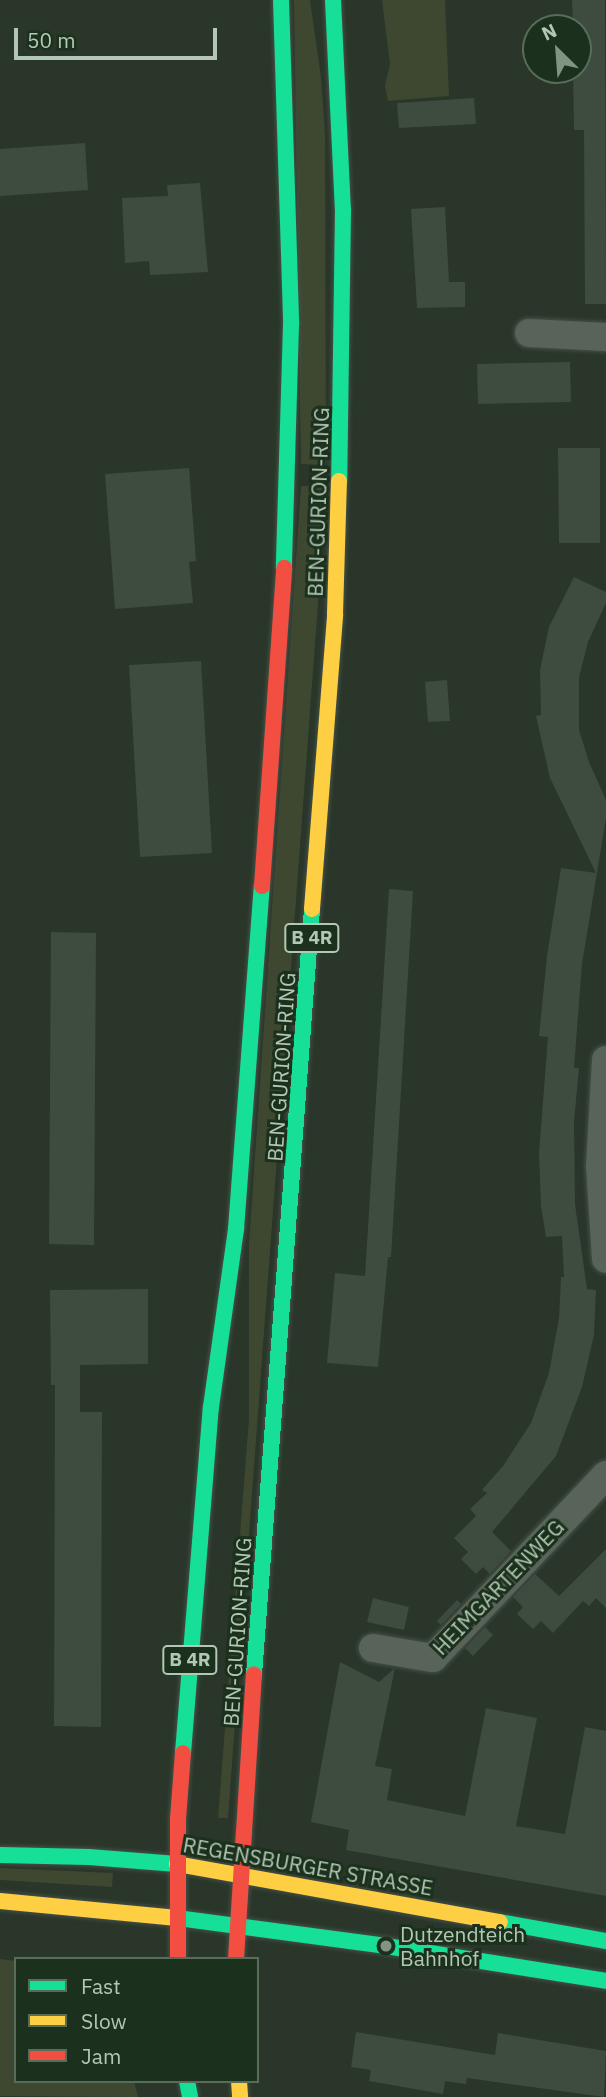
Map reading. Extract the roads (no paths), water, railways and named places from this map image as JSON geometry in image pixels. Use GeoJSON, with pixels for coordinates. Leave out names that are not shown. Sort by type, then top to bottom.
{"type":"FeatureCollection","features":[{"type":"Feature","properties":{"kind":"main road","name":"BEN-GURION-RING"},"geometry":{"type":"LineString","coordinates":[[177,1918],[178,1810],[205,1456],[236,1229],[283,602],[291,325],[288,154],[281,0]]}},
{"type":"Feature","properties":{"kind":"main road","name":"BEN-GURION-RING"},"geometry":{"type":"LineString","coordinates":[[237,1926],[336,602],[343,341],[343,209],[332,0]]}},
{"type":"Feature","properties":{"kind":"main road","name":"REGENSBURGER STRASSE"},"geometry":{"type":"LineString","coordinates":[[0,1855],[89,1857],[177,1864],[606,1941]]}},
{"type":"Feature","properties":{"kind":"main road"},"geometry":{"type":"LineString","coordinates":[[0,1901],[177,1918],[359,1942],[606,1981]]}},
{"type":"Feature","properties":{"kind":"main road","name":"B 4R"},"geometry":{"type":"LineString","coordinates":[[177,1918],[178,1957]]}},
{"type":"Feature","properties":{"kind":"main road","name":"B 4R"},"geometry":{"type":"LineString","coordinates":[[236,1957],[237,1926]]}},
{"type":"Feature","properties":{"kind":"street"},"geometry":{"type":"LineString","coordinates":[[529,333],[606,337]]}},
{"type":"Feature","properties":{"kind":"street"},"geometry":{"type":"LineString","coordinates":[[606,1060],[600,1166],[606,1259]]}},
{"type":"Feature","properties":{"kind":"street","name":"HEIMGARTENWEG"},"geometry":{"type":"LineString","coordinates":[[373,1648],[433,1658],[606,1475]]}},
{"type":"Feature","properties":{"kind":"place","name":"Dutzendteich Bahnhof"},"geometry":{"type":"Point","coordinates":[386,1946]}}]}
